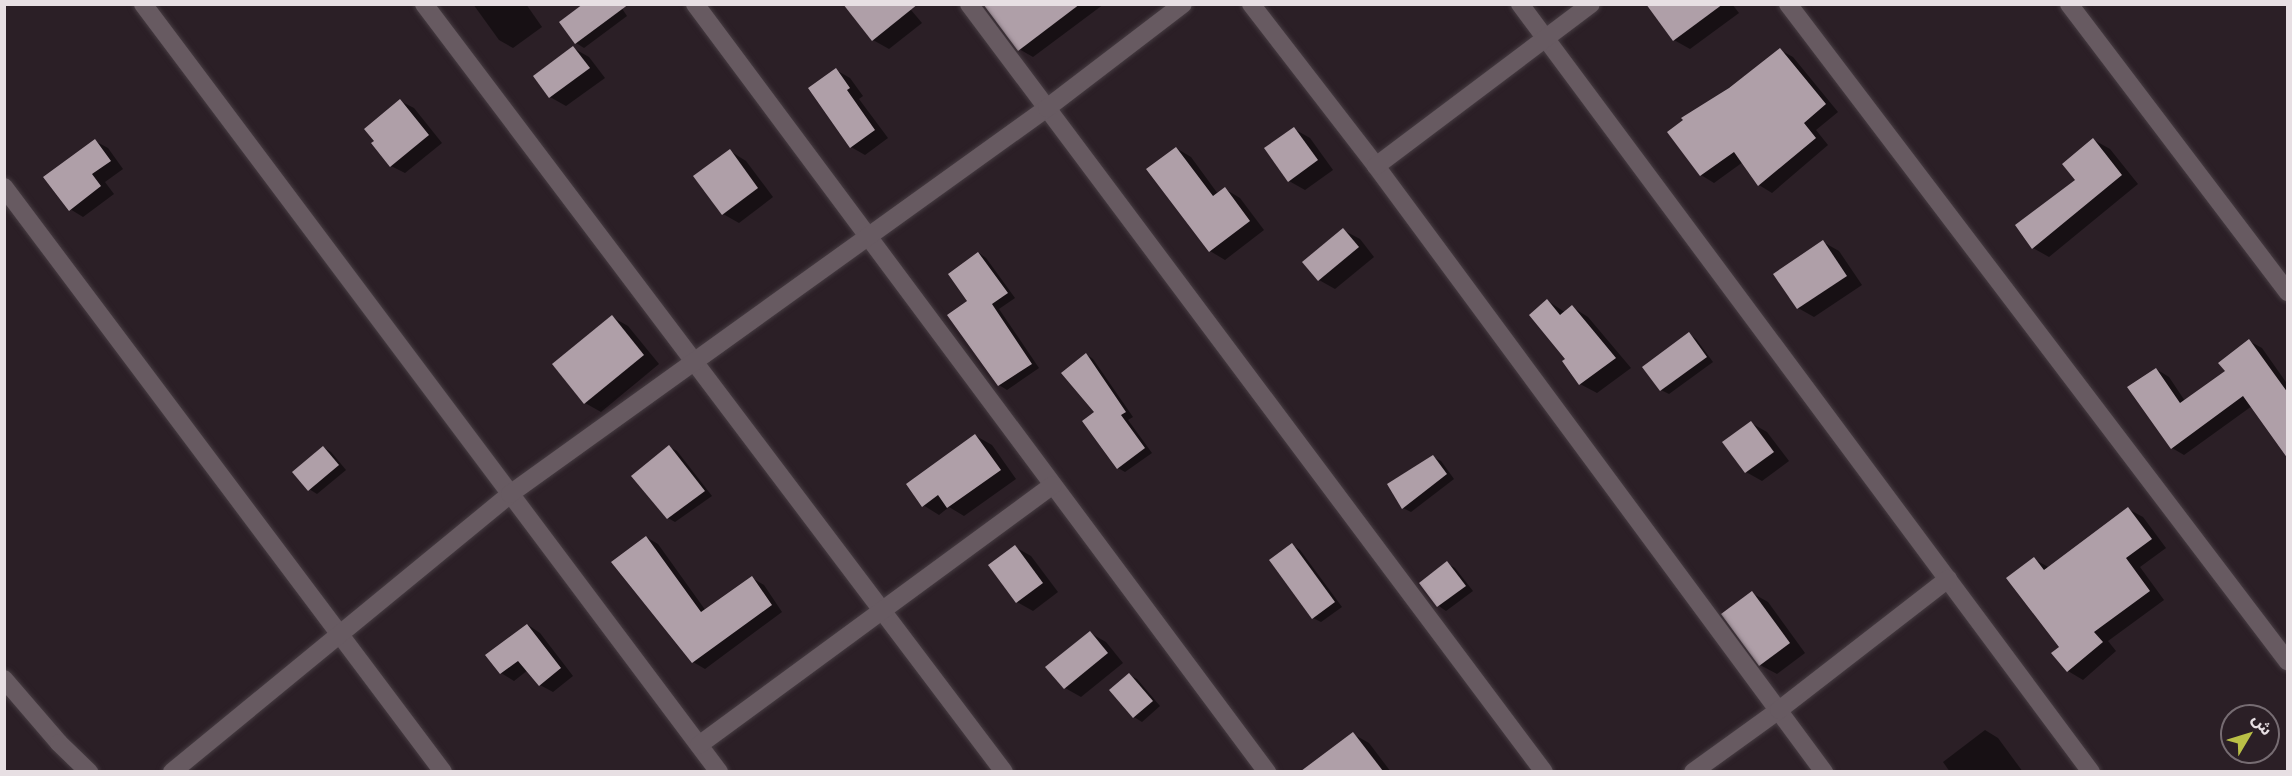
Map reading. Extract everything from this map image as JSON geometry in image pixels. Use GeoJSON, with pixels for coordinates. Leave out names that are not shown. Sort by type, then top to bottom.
{"type":"FeatureCollection","features":[{"type":"Feature","properties":{"kind":"street"},"geometry":{"type":"LineString","coordinates":[[143,4],[719,771]]}},
{"type":"Feature","properties":{"kind":"street"},"geometry":{"type":"LineString","coordinates":[[423,4],[691,362],[1004,771]]}},
{"type":"Feature","properties":{"kind":"street"},"geometry":{"type":"LineString","coordinates":[[694,4],[1267,771]]}},
{"type":"Feature","properties":{"kind":"street"},"geometry":{"type":"LineString","coordinates":[[969,4],[1544,771]]}},
{"type":"Feature","properties":{"kind":"street"},"geometry":{"type":"LineString","coordinates":[[172,771],[510,494],[1047,108],[1183,4]]}},
{"type":"Feature","properties":{"kind":"street"},"geometry":{"type":"LineString","coordinates":[[1251,4],[1376,166],[1824,771]]}},
{"type":"Feature","properties":{"kind":"street"},"geometry":{"type":"LineString","coordinates":[[1520,4],[2091,771]]}},
{"type":"Feature","properties":{"kind":"street"},"geometry":{"type":"LineString","coordinates":[[1376,166],[1591,4]]}},
{"type":"Feature","properties":{"kind":"street"},"geometry":{"type":"LineString","coordinates":[[1788,4],[2288,662]]}},
{"type":"Feature","properties":{"kind":"street"},"geometry":{"type":"LineString","coordinates":[[2069,4],[2288,292]]}},
{"type":"Feature","properties":{"kind":"street"},"geometry":{"type":"LineString","coordinates":[[4,187],[443,771]]}},
{"type":"Feature","properties":{"kind":"street"},"geometry":{"type":"LineString","coordinates":[[699,745],[1053,485]]}},
{"type":"Feature","properties":{"kind":"street"},"geometry":{"type":"LineString","coordinates":[[1693,771],[1779,710],[1948,579]]}},
{"type":"Feature","properties":{"kind":"street"},"geometry":{"type":"LineString","coordinates":[[4,679],[59,743],[89,771]]}},
{"type":"Feature","properties":{"kind":"building"},"geometry":{"type":"Polygon","coordinates":[[[583,4],[629,4],[575,44],[559,22],[583,4]]]}},
{"type":"Feature","properties":{"kind":"building"},"geometry":{"type":"Polygon","coordinates":[[[843,4],[918,4],[872,41],[843,4]]]}},
{"type":"Feature","properties":{"kind":"building"},"geometry":{"type":"Polygon","coordinates":[[[983,4],[1080,4],[1018,51],[983,4]]]}},
{"type":"Feature","properties":{"kind":"building"},"geometry":{"type":"Polygon","coordinates":[[[1646,4],[1723,4],[1673,41],[1646,4]]]}},
{"type":"Feature","properties":{"kind":"building"},"geometry":{"type":"Polygon","coordinates":[[[573,46],[590,68],[549,98],[533,76],[573,46]]]}},
{"type":"Feature","properties":{"kind":"building"},"geometry":{"type":"Polygon","coordinates":[[[1780,48],[1826,104],[1804,123],[1816,138],[1758,186],[1734,152],[1700,176],[1667,132],[1683,120],[1681,118],[1729,88],[1780,48]]]}},
{"type":"Feature","properties":{"kind":"building"},"geometry":{"type":"Polygon","coordinates":[[[836,68],[850,88],[847,90],[875,130],[850,148],[808,88],[836,68]]]}},
{"type":"Feature","properties":{"kind":"building"},"geometry":{"type":"Polygon","coordinates":[[[400,99],[429,135],[390,167],[371,143],[374,141],[364,129],[400,99]]]}},
{"type":"Feature","properties":{"kind":"building"},"geometry":{"type":"Polygon","coordinates":[[[1294,127],[1318,160],[1288,182],[1264,148],[1294,127]]]}},
{"type":"Feature","properties":{"kind":"building"},"geometry":{"type":"Polygon","coordinates":[[[2093,138],[2122,175],[2032,249],[2015,225],[2075,180],[2062,164],[2093,138]]]}},
{"type":"Feature","properties":{"kind":"building"},"geometry":{"type":"Polygon","coordinates":[[[95,139],[111,161],[92,174],[101,186],[69,211],[43,177],[95,139]]]}},
{"type":"Feature","properties":{"kind":"building"},"geometry":{"type":"Polygon","coordinates":[[[1176,147],[1213,196],[1225,187],[1250,221],[1209,252],[1146,169],[1176,147]]]}},
{"type":"Feature","properties":{"kind":"building"},"geometry":{"type":"Polygon","coordinates":[[[730,149],[758,188],[722,215],[693,176],[730,149]]]}},
{"type":"Feature","properties":{"kind":"building"},"geometry":{"type":"Polygon","coordinates":[[[1343,228],[1359,247],[1318,281],[1302,262],[1343,228]]]}},
{"type":"Feature","properties":{"kind":"building"},"geometry":{"type":"Polygon","coordinates":[[[1823,240],[1847,276],[1797,309],[1773,274],[1823,240]]]}},
{"type":"Feature","properties":{"kind":"building"},"geometry":{"type":"Polygon","coordinates":[[[978,252],[1008,293],[992,304],[1032,364],[998,386],[947,315],[967,301],[948,274],[978,252]]]}},
{"type":"Feature","properties":{"kind":"building"},"geometry":{"type":"Polygon","coordinates":[[[1547,299],[1560,315],[1572,305],[1616,358],[1579,385],[1562,361],[1565,359],[1529,315],[1547,299]]]}},
{"type":"Feature","properties":{"kind":"building"},"geometry":{"type":"Polygon","coordinates":[[[612,315],[644,355],[584,404],[552,364],[612,315]]]}},
{"type":"Feature","properties":{"kind":"building"},"geometry":{"type":"Polygon","coordinates":[[[1689,332],[1707,357],[1660,391],[1642,367],[1689,332]]]}},
{"type":"Feature","properties":{"kind":"building"},"geometry":{"type":"Polygon","coordinates":[[[2249,339],[2288,393],[2288,459],[2243,396],[2171,449],[2127,387],[2156,368],[2180,403],[2225,371],[2218,363],[2249,339]]]}},
{"type":"Feature","properties":{"kind":"building"},"geometry":{"type":"Polygon","coordinates":[[[1086,353],[1126,412],[1121,415],[1145,448],[1117,469],[1082,421],[1094,412],[1061,373],[1086,353]]]}},
{"type":"Feature","properties":{"kind":"building"},"geometry":{"type":"Polygon","coordinates":[[[1751,421],[1774,452],[1745,473],[1722,442],[1751,421]]]}},
{"type":"Feature","properties":{"kind":"building"},"geometry":{"type":"Polygon","coordinates":[[[975,434],[1001,470],[947,508],[938,495],[922,507],[906,484],[975,434]]]}},
{"type":"Feature","properties":{"kind":"building"},"geometry":{"type":"Polygon","coordinates":[[[669,445],[705,491],[667,519],[631,476],[669,445]]]}},
{"type":"Feature","properties":{"kind":"building"},"geometry":{"type":"Polygon","coordinates":[[[323,446],[339,465],[308,491],[292,472],[323,446]]]}},
{"type":"Feature","properties":{"kind":"building"},"geometry":{"type":"Polygon","coordinates":[[[1433,455],[1447,474],[1402,509],[1387,484],[1433,455]]]}},
{"type":"Feature","properties":{"kind":"building"},"geometry":{"type":"Polygon","coordinates":[[[2128,507],[2152,539],[2126,558],[2150,591],[2094,632],[2103,642],[2067,672],[2051,653],[2059,647],[2006,578],[2034,557],[2044,570],[2128,507]]]}},
{"type":"Feature","properties":{"kind":"building"},"geometry":{"type":"Polygon","coordinates":[[[646,536],[701,612],[752,576],[772,605],[692,663],[611,562],[646,536]]]}},
{"type":"Feature","properties":{"kind":"building"},"geometry":{"type":"Polygon","coordinates":[[[1292,543],[1335,602],[1312,619],[1269,560],[1292,543]]]}},
{"type":"Feature","properties":{"kind":"building"},"geometry":{"type":"Polygon","coordinates":[[[1015,545],[1043,583],[1016,603],[988,565],[1015,545]]]}},
{"type":"Feature","properties":{"kind":"building"},"geometry":{"type":"Polygon","coordinates":[[[1447,561],[1466,586],[1437,607],[1419,583],[1447,561]]]}},
{"type":"Feature","properties":{"kind":"building"},"geometry":{"type":"Polygon","coordinates":[[[1752,591],[1790,643],[1759,666],[1721,614],[1752,591]]]}},
{"type":"Feature","properties":{"kind":"building"},"geometry":{"type":"Polygon","coordinates":[[[527,624],[561,668],[539,686],[518,661],[500,674],[485,655],[527,624]]]}},
{"type":"Feature","properties":{"kind":"building"},"geometry":{"type":"Polygon","coordinates":[[[1090,631],[1108,653],[1064,689],[1045,667],[1090,631]]]}},
{"type":"Feature","properties":{"kind":"building"},"geometry":{"type":"Polygon","coordinates":[[[1129,673],[1153,701],[1133,718],[1109,690],[1129,673]]]}},
{"type":"Feature","properties":{"kind":"building"},"geometry":{"type":"Polygon","coordinates":[[[1353,732],[1383,771],[1301,771],[1353,732]]]}}]}
